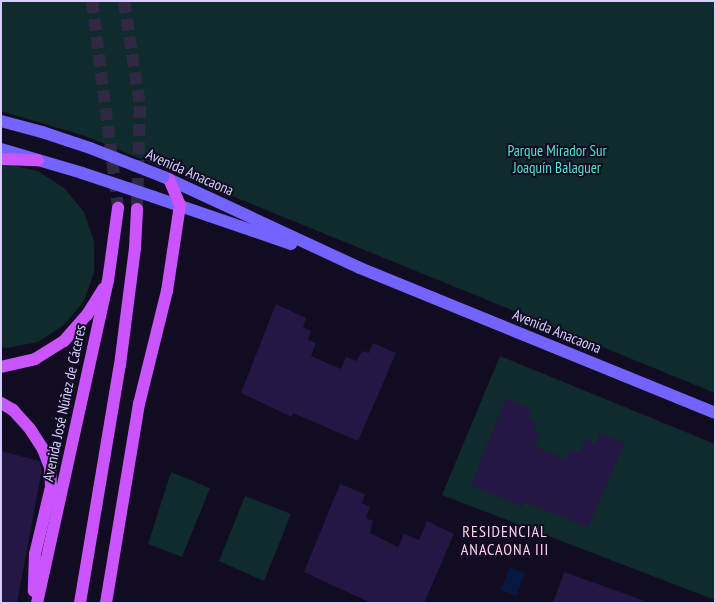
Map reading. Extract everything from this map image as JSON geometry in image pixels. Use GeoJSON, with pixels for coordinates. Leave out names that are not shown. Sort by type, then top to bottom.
{"type":"FeatureCollection","features":[{"type":"Feature","properties":{"kind":"main road","name":"Avenida Anacaona"},"geometry":{"type":"LineString","coordinates":[[1,121],[90,148],[166,178],[360,268],[715,413]]}},
{"type":"Feature","properties":{"kind":"main road","name":"Avenida Anacaona"},"geometry":{"type":"LineString","coordinates":[[1,149],[180,205],[360,268]]}},
{"type":"Feature","properties":{"kind":"main road"},"geometry":{"type":"LineString","coordinates":[[1,159],[38,160]]}},
{"type":"Feature","properties":{"kind":"main road"},"geometry":{"type":"LineString","coordinates":[[106,603],[139,404],[167,291],[180,205],[166,178]]}},
{"type":"Feature","properties":{"kind":"main road","name":"Avenida José Núñez de Cáceres"},"geometry":{"type":"LineString","coordinates":[[36,603],[108,280],[118,208]]}},
{"type":"Feature","properties":{"kind":"main road"},"geometry":{"type":"LineString","coordinates":[[80,603],[120,365],[135,248],[137,209]]}},
{"type":"Feature","properties":{"kind":"main road"},"geometry":{"type":"LineString","coordinates":[[1,367],[36,359],[64,341],[87,315],[108,280]]}},
{"type":"Feature","properties":{"kind":"main road"},"geometry":{"type":"LineString","coordinates":[[1,403],[13,410],[30,429],[43,449],[50,467],[51,487],[35,554],[36,603]]}},
{"type":"Feature","properties":{"kind":"green space","name":"Parque Mirador Sur Joaquín Balaguer"},"geometry":{"type":"Polygon","coordinates":[[[1,1],[715,1],[715,393],[85,136],[1,111],[1,1]]]}},
{"type":"Feature","properties":{"kind":"green space"},"geometry":{"type":"Polygon","coordinates":[[[7,164],[38,171],[64,188],[84,212],[94,241],[94,272],[84,301],[64,325],[38,342],[7,348],[1,347],[1,165],[7,164]]]}},
{"type":"Feature","properties":{"kind":"green space"},"geometry":{"type":"Polygon","coordinates":[[[500,356],[715,444],[715,600],[442,495],[500,356]]]}},
{"type":"Feature","properties":{"kind":"green space"},"geometry":{"type":"Polygon","coordinates":[[[171,472],[210,488],[182,557],[148,544],[171,472]]]}},
{"type":"Feature","properties":{"kind":"green space"},"geometry":{"type":"Polygon","coordinates":[[[245,496],[291,514],[264,581],[219,561],[245,496]]]}},
{"type":"Feature","properties":{"kind":"water"},"geometry":{"type":"Polygon","coordinates":[[[510,567],[525,573],[516,596],[501,590],[510,567]]]}},
{"type":"Feature","properties":{"kind":"building"},"geometry":{"type":"Polygon","coordinates":[[[276,304],[306,318],[303,327],[311,331],[308,340],[316,343],[311,356],[341,369],[346,357],[357,361],[362,351],[369,353],[373,343],[396,353],[358,441],[293,413],[292,417],[241,393],[276,304]]]}},
{"type":"Feature","properties":{"kind":"building"},"geometry":{"type":"Polygon","coordinates":[[[506,398],[532,410],[529,419],[537,423],[534,431],[541,435],[535,447],[565,459],[572,449],[579,452],[585,440],[596,444],[600,433],[625,443],[588,527],[524,502],[522,507],[471,485],[506,398]]]}},
{"type":"Feature","properties":{"kind":"building"},"geometry":{"type":"Polygon","coordinates":[[[1,451],[39,461],[42,469],[17,603],[1,603],[1,451]]]}},
{"type":"Feature","properties":{"kind":"building"},"geometry":{"type":"Polygon","coordinates":[[[340,484],[365,494],[362,503],[370,507],[366,518],[373,521],[370,533],[398,547],[404,534],[419,540],[427,521],[454,534],[424,603],[371,603],[304,572],[340,484]]]}},
{"type":"Feature","properties":{"kind":"building"},"geometry":{"type":"Polygon","coordinates":[[[564,572],[645,601],[644,603],[553,603],[564,572]]]}},
{"type":"Feature","properties":{"kind":"tunnel"},"geometry":{"type":"LineString","coordinates":[[92,1],[118,208]]}},
{"type":"Feature","properties":{"kind":"tunnel"},"geometry":{"type":"LineString","coordinates":[[124,1],[140,106],[137,209]]}},
{"type":"Feature","properties":{"kind":"district","name":"RESIDENCIAL ANACAONA III"},"geometry":{"type":"Point","coordinates":[505,540]}}]}
